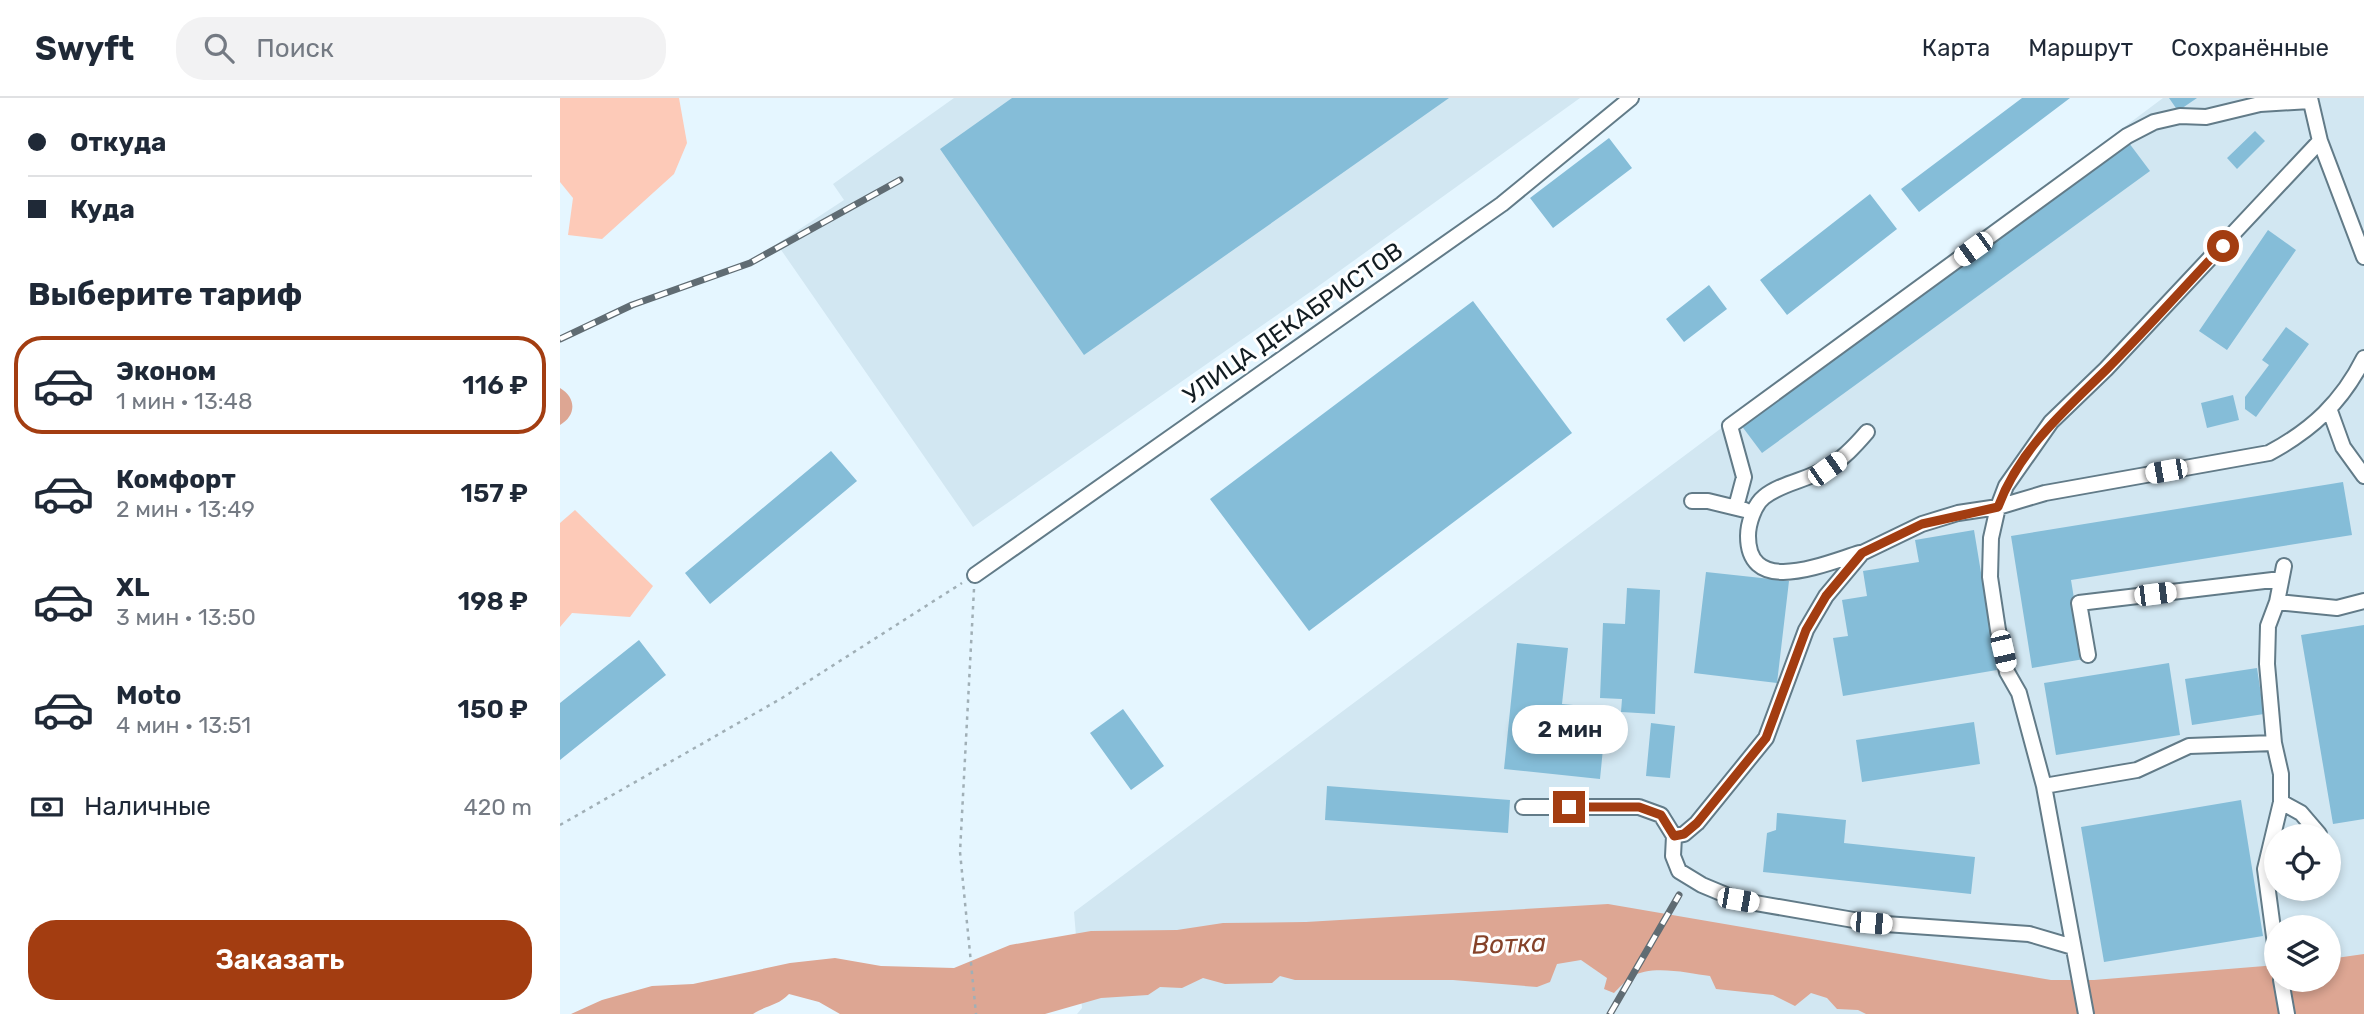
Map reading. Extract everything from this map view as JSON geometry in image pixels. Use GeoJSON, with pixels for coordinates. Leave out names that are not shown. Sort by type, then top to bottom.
{"type":"FeatureCollection","features":[{"type":"Feature","properties":{"kind":"street","name":"УЛИЦА ДЕКАБРИСТОВ"},"geometry":{"type":"LineString","coordinates":[[975,575],[1502,204],[1631,98]]}},
{"type":"Feature","properties":{"kind":"street"},"geometry":{"type":"LineString","coordinates":[[1736,507],[1744,477],[1730,426],[2127,136],[2154,122],[2180,116],[2206,117],[2260,104],[2310,99],[2320,141],[2364,257]]}},
{"type":"Feature","properties":{"kind":"street"},"geometry":{"type":"LineString","coordinates":[[2086,1014],[2044,786],[2019,693],[2007,672],[1998,630],[1990,577],[1991,538],[1998,507],[2006,486],[2051,422],[2115,360],[2320,141]]}},
{"type":"Feature","properties":{"kind":"street"},"geometry":{"type":"LineString","coordinates":[[1867,432],[1850,453],[1827,469],[1763,498],[1753,512],[1748,534],[1750,552],[1756,566],[1768,572],[1790,572],[1862,553],[1922,524],[2045,493],[2269,453],[2294,440],[2330,411],[2364,358]]}},
{"type":"Feature","properties":{"kind":"street"},"geometry":{"type":"LineString","coordinates":[[2330,411],[2343,447],[2364,476]]}},
{"type":"Feature","properties":{"kind":"street"},"geometry":{"type":"LineString","coordinates":[[1692,501],[1753,512]]}},
{"type":"Feature","properties":{"kind":"street"},"geometry":{"type":"LineString","coordinates":[[1674,836],[1684,834],[1697,823],[1766,738],[1806,630],[1826,596],[1862,553]]}},
{"type":"Feature","properties":{"kind":"street"},"geometry":{"type":"LineString","coordinates":[[2088,655],[2079,603],[2283,572],[2277,602],[2268,626],[2267,664],[2274,743],[2281,774],[2281,802],[2265,869],[2271,915]]}},
{"type":"Feature","properties":{"kind":"street"},"geometry":{"type":"LineString","coordinates":[[2277,602],[2337,608],[2364,601]]}},
{"type":"Feature","properties":{"kind":"street"},"geometry":{"type":"LineString","coordinates":[[2044,786],[2137,769],[2189,746],[2274,743]]}},
{"type":"Feature","properties":{"kind":"street"},"geometry":{"type":"LineString","coordinates":[[2281,802],[2301,813],[2310,824]]}},
{"type":"Feature","properties":{"kind":"street"},"geometry":{"type":"LineString","coordinates":[[1523,807],[1639,807],[1661,815],[1674,836],[1674,856],[1679,871],[1702,885],[1738,900],[1871,923],[2029,933],[2073,947]]}},
{"type":"Feature","properties":{"kind":"street"},"geometry":{"type":"LineString","coordinates":[[2283,992],[2287,1014]]}},
{"type":"Feature","properties":{"kind":"path"},"geometry":{"type":"LineString","coordinates":[[560,825],[782,698],[975,575]]}},
{"type":"Feature","properties":{"kind":"path"},"geometry":{"type":"LineString","coordinates":[[975,575],[960,852],[976,1014]]}},
{"type":"Feature","properties":{"kind":"shaded area"},"geometry":{"type":"Polygon","coordinates":[[[560,98],[679,98],[687,143],[674,174],[602,239],[568,235],[573,198],[560,182],[560,98]]]}},
{"type":"Feature","properties":{"kind":"shaded area"},"geometry":{"type":"Polygon","coordinates":[[[954,98],[1580,98],[1313,290],[973,527],[777,244],[844,200],[833,184],[954,98]]]}},
{"type":"Feature","properties":{"kind":"shaded area"},"geometry":{"type":"Polygon","coordinates":[[[2163,98],[2364,98],[2364,1014],[1077,1014],[1082,1008],[1074,912],[2163,98]]]}},
{"type":"Feature","properties":{"kind":"shaded area"},"geometry":{"type":"Polygon","coordinates":[[[575,510],[653,586],[630,617],[572,613],[560,627],[560,523],[575,510]]]}},
{"type":"Feature","properties":{"kind":"water"},"geometry":{"type":"Polygon","coordinates":[[[560,388],[572,402],[572,412],[560,425],[560,388]]]}},
{"type":"Feature","properties":{"kind":"water","name":"Вотка"},"geometry":{"type":"Polygon","coordinates":[[[1608,904],[2051,980],[2094,980],[2264,966],[2264,992],[2341,992],[2341,957],[2364,954],[2364,1014],[1866,1014],[1858,1010],[1837,1009],[1827,998],[1811,993],[1795,1006],[1773,995],[1716,989],[1710,976],[1670,970],[1639,973],[1614,993],[1604,989],[1607,978],[1581,960],[1557,964],[1550,982],[1537,987],[1453,980],[1295,980],[1280,976],[1272,983],[1225,984],[1203,978],[1182,988],[1160,987],[1148,995],[1101,998],[1045,1014],[840,1014],[819,1002],[789,994],[781,1001],[753,1014],[571,1014],[602,1000],[652,986],[693,984],[790,963],[835,958],[881,966],[954,968],[1010,945],[1091,931],[1177,930],[1223,923],[1306,922],[1608,904]]]}},
{"type":"Feature","properties":{"kind":"building"},"geometry":{"type":"Polygon","coordinates":[[[1012,98],[1449,98],[1084,355],[940,149],[1012,98]]]}},
{"type":"Feature","properties":{"kind":"building"},"geometry":{"type":"Polygon","coordinates":[[[2022,98],[2070,98],[1919,212],[1901,189],[2022,98]]]}},
{"type":"Feature","properties":{"kind":"building"},"geometry":{"type":"Polygon","coordinates":[[[2169,98],[2197,98],[2178,111],[2169,98]]]}},
{"type":"Feature","properties":{"kind":"building"},"geometry":{"type":"Polygon","coordinates":[[[2255,131],[2265,141],[2237,169],[2227,158],[2255,131]]]}},
{"type":"Feature","properties":{"kind":"building"},"geometry":{"type":"Polygon","coordinates":[[[1609,138],[1632,168],[1553,228],[1530,198],[1609,138]]]}},
{"type":"Feature","properties":{"kind":"building"},"geometry":{"type":"Polygon","coordinates":[[[2129,143],[2150,171],[1762,453],[1741,425],[2129,143]]]}},
{"type":"Feature","properties":{"kind":"building"},"geometry":{"type":"Polygon","coordinates":[[[1870,194],[1897,229],[1787,315],[1760,280],[1870,194]]]}},
{"type":"Feature","properties":{"kind":"building"},"geometry":{"type":"Polygon","coordinates":[[[2268,230],[2296,250],[2227,350],[2199,331],[2268,230]]]}},
{"type":"Feature","properties":{"kind":"building"},"geometry":{"type":"Polygon","coordinates":[[[1709,285],[1727,309],[1684,342],[1666,319],[1709,285]]]}},
{"type":"Feature","properties":{"kind":"building"},"geometry":{"type":"Polygon","coordinates":[[[1473,301],[1572,433],[1309,631],[1210,499],[1473,301]]]}},
{"type":"Feature","properties":{"kind":"building"},"geometry":{"type":"Polygon","coordinates":[[[2286,327],[2309,344],[2256,417],[2245,409],[2245,397],[2269,365],[2262,360],[2286,327]]]}},
{"type":"Feature","properties":{"kind":"building"},"geometry":{"type":"Polygon","coordinates":[[[2233,395],[2239,420],[2207,428],[2201,403],[2233,395]]]}},
{"type":"Feature","properties":{"kind":"building"},"geometry":{"type":"Polygon","coordinates":[[[831,451],[857,481],[710,604],[685,573],[831,451]]]}},
{"type":"Feature","properties":{"kind":"building"},"geometry":{"type":"Polygon","coordinates":[[[2343,482],[2352,535],[2071,580],[2084,659],[2032,668],[2011,536],[2343,482]]]}},
{"type":"Feature","properties":{"kind":"building"},"geometry":{"type":"Polygon","coordinates":[[[1974,530],[1997,670],[1843,696],[1833,638],[1848,636],[1842,600],[1867,596],[1863,571],[1919,562],[1915,540],[1974,530]]]}},
{"type":"Feature","properties":{"kind":"building"},"geometry":{"type":"Polygon","coordinates":[[[1706,572],[1789,581],[1777,683],[1694,673],[1706,572]]]}},
{"type":"Feature","properties":{"kind":"building"},"geometry":{"type":"Polygon","coordinates":[[[1627,588],[1660,590],[1655,714],[1621,712],[1622,699],[1600,698],[1603,623],[1625,624],[1627,588]]]}},
{"type":"Feature","properties":{"kind":"building"},"geometry":{"type":"Polygon","coordinates":[[[2364,625],[2364,819],[2333,824],[2301,635],[2364,625]]]}},
{"type":"Feature","properties":{"kind":"building"},"geometry":{"type":"Polygon","coordinates":[[[639,640],[666,675],[560,760],[560,703],[639,640]]]}},
{"type":"Feature","properties":{"kind":"building"},"geometry":{"type":"Polygon","coordinates":[[[1517,643],[1568,648],[1562,704],[1607,708],[1600,779],[1504,769],[1517,643]]]}},
{"type":"Feature","properties":{"kind":"building"},"geometry":{"type":"Polygon","coordinates":[[[2169,663],[2180,735],[2056,755],[2044,683],[2169,663]]]}},
{"type":"Feature","properties":{"kind":"building"},"geometry":{"type":"Polygon","coordinates":[[[2257,668],[2264,714],[2192,725],[2185,679],[2257,668]]]}},
{"type":"Feature","properties":{"kind":"building"},"geometry":{"type":"Polygon","coordinates":[[[1123,709],[1164,766],[1131,790],[1090,733],[1123,709]]]}},
{"type":"Feature","properties":{"kind":"building"},"geometry":{"type":"Polygon","coordinates":[[[1974,722],[1980,764],[1862,782],[1856,740],[1974,722]]]}},
{"type":"Feature","properties":{"kind":"building"},"geometry":{"type":"Polygon","coordinates":[[[1651,723],[1675,726],[1670,778],[1646,776],[1651,723]]]}},
{"type":"Feature","properties":{"kind":"building"},"geometry":{"type":"Polygon","coordinates":[[[1327,786],[1510,800],[1508,833],[1325,820],[1327,786]]]}},
{"type":"Feature","properties":{"kind":"building"},"geometry":{"type":"Polygon","coordinates":[[[2241,800],[2263,936],[2104,962],[2081,827],[2241,800]]]}},
{"type":"Feature","properties":{"kind":"building"},"geometry":{"type":"Polygon","coordinates":[[[1777,813],[1846,820],[1844,843],[1975,857],[1971,894],[1763,872],[1767,833],[1776,830],[1777,813]]]}},
{"type":"Feature","properties":{"kind":"railway"},"geometry":{"type":"LineString","coordinates":[[560,339],[632,305],[750,263],[900,180]]}},
{"type":"Feature","properties":{"kind":"railway"},"geometry":{"type":"LineString","coordinates":[[1610,1014],[1679,895]]}},
{"type":"Feature","properties":{"kind":"route"},"geometry":{"type":"LineString","coordinates":[[1569,807],[1639,807],[1661,815],[1674,836],[1684,834],[1697,823],[1766,738],[1806,630],[1826,596],[1862,553],[1922,524],[1958,513],[1998,507],[2006,486],[2051,422],[2106,369],[2223,246]]}}]}
